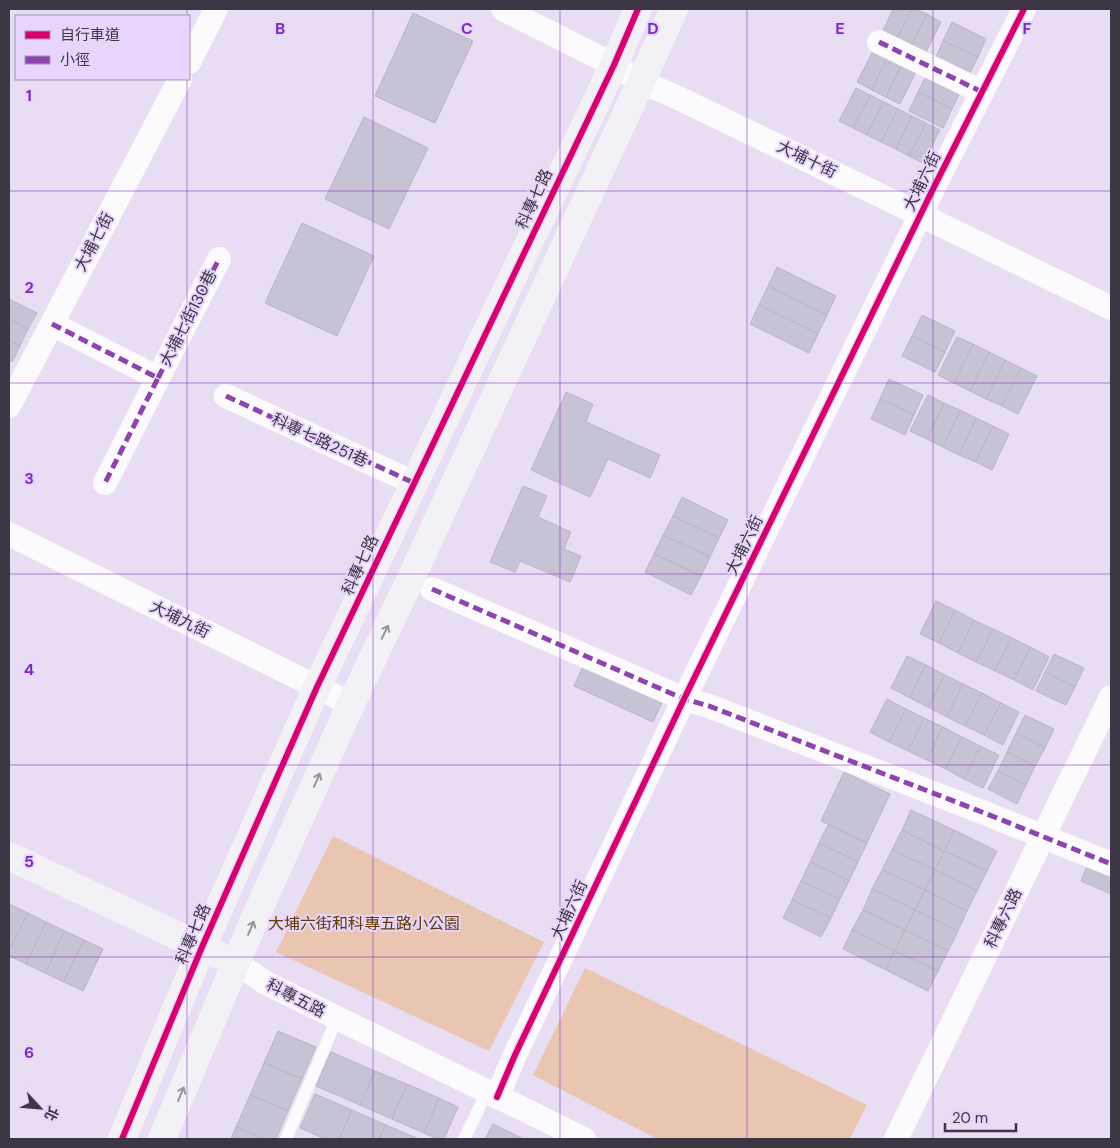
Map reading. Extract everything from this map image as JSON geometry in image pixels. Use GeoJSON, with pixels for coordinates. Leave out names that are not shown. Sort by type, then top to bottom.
{"type":"FeatureCollection","features":[{"type":"Feature","properties":{"kind":"street"},"geometry":{"type":"LineString","coordinates":[[190,60],[216,9]]}},
{"type":"Feature","properties":{"kind":"street","name":"大埔十街"},"geometry":{"type":"LineString","coordinates":[[503,9],[614,65],[641,82],[921,214],[1111,308]]}},
{"type":"Feature","properties":{"kind":"street","name":"科專七路"},"geometry":{"type":"LineString","coordinates":[[122,1139],[202,947],[317,687],[614,65],[638,9]]}},
{"type":"Feature","properties":{"kind":"street"},"geometry":{"type":"LineString","coordinates":[[162,1139],[236,963],[351,704],[416,569],[674,9]]}},
{"type":"Feature","properties":{"kind":"street","name":"大埔六街"},"geometry":{"type":"LineString","coordinates":[[492,1094],[515,1055],[684,699],[921,214],[1024,9]]}},
{"type":"Feature","properties":{"kind":"street"},"geometry":{"type":"LineString","coordinates":[[879,42],[982,92]]}},
{"type":"Feature","properties":{"kind":"street","name":"大埔七街"},"geometry":{"type":"LineString","coordinates":[[9,406],[179,80]]}},
{"type":"Feature","properties":{"kind":"street","name":"大埔七街130巷"},"geometry":{"type":"LineString","coordinates":[[105,483],[219,259]]}},
{"type":"Feature","properties":{"kind":"street","name":"大埔七街130巷"},"geometry":{"type":"LineString","coordinates":[[52,324],[158,378]]}},
{"type":"Feature","properties":{"kind":"street","name":"科專七路251巷"},"geometry":{"type":"LineString","coordinates":[[226,396],[414,483]]}},
{"type":"Feature","properties":{"kind":"street","name":"大埔九街"},"geometry":{"type":"LineString","coordinates":[[9,534],[290,672],[351,704]]}},
{"type":"Feature","properties":{"kind":"street"},"geometry":{"type":"LineString","coordinates":[[432,588],[684,699],[718,709],[1111,864]]}},
{"type":"Feature","properties":{"kind":"street","name":"科專六路"},"geometry":{"type":"LineString","coordinates":[[896,1139],[1111,697]]}},
{"type":"Feature","properties":{"kind":"street","name":"科專五路"},"geometry":{"type":"LineString","coordinates":[[9,856],[236,963],[266,983],[584,1139]]}},
{"type":"Feature","properties":{"kind":"lane"},"geometry":{"type":"LineString","coordinates":[[290,1138],[337,1018]]}},
{"type":"Feature","properties":{"kind":"lane"},"geometry":{"type":"LineString","coordinates":[[464,1139],[492,1094]]}},
{"type":"Feature","properties":{"kind":"green space","name":"大埔六街和科專五路小公園"},"geometry":{"type":"Polygon","coordinates":[[[333,836],[544,942],[489,1051],[276,952],[333,836]]]}},
{"type":"Feature","properties":{"kind":"green space"},"geometry":{"type":"Polygon","coordinates":[[[585,968],[867,1105],[850,1139],[657,1139],[533,1075],[585,968]]]}},
{"type":"Feature","properties":{"kind":"building"},"geometry":{"type":"Polygon","coordinates":[[[893,9],[912,9],[896,40],[882,33],[893,9]]]}},
{"type":"Feature","properties":{"kind":"building"},"geometry":{"type":"Polygon","coordinates":[[[912,9],[927,14],[910,47],[896,40],[912,9]]]}},
{"type":"Feature","properties":{"kind":"building"},"geometry":{"type":"Polygon","coordinates":[[[413,13],[473,41],[435,123],[375,96],[413,13]]]}},
{"type":"Feature","properties":{"kind":"building"},"geometry":{"type":"Polygon","coordinates":[[[927,14],[941,22],[925,54],[910,47],[927,14]]]}},
{"type":"Feature","properties":{"kind":"building"},"geometry":{"type":"Polygon","coordinates":[[[952,22],[986,39],[978,57],[943,41],[952,22]]]}},
{"type":"Feature","properties":{"kind":"building"},"geometry":{"type":"Polygon","coordinates":[[[943,41],[978,57],[969,75],[935,59],[943,41]]]}},
{"type":"Feature","properties":{"kind":"building"},"geometry":{"type":"Polygon","coordinates":[[[874,49],[888,56],[872,90],[857,82],[874,49]]]}},
{"type":"Feature","properties":{"kind":"building"},"geometry":{"type":"Polygon","coordinates":[[[888,56],[903,63],[886,97],[872,90],[888,56]]]}},
{"type":"Feature","properties":{"kind":"building"},"geometry":{"type":"Polygon","coordinates":[[[903,63],[917,70],[900,104],[886,97],[903,63]]]}},
{"type":"Feature","properties":{"kind":"building"},"geometry":{"type":"Polygon","coordinates":[[[927,74],[961,90],[952,109],[918,92],[927,74]]]}},
{"type":"Feature","properties":{"kind":"building"},"geometry":{"type":"Polygon","coordinates":[[[856,88],[870,95],[853,128],[839,121],[856,88]]]}},
{"type":"Feature","properties":{"kind":"building"},"geometry":{"type":"Polygon","coordinates":[[[918,92],[952,109],[943,128],[909,111],[918,92]]]}},
{"type":"Feature","properties":{"kind":"building"},"geometry":{"type":"Polygon","coordinates":[[[870,95],[884,102],[867,135],[853,128],[870,95]]]}},
{"type":"Feature","properties":{"kind":"building"},"geometry":{"type":"Polygon","coordinates":[[[884,102],[898,109],[881,142],[867,135],[884,102]]]}},
{"type":"Feature","properties":{"kind":"building"},"geometry":{"type":"Polygon","coordinates":[[[898,109],[912,116],[896,149],[881,142],[898,109]]]}},
{"type":"Feature","properties":{"kind":"building"},"geometry":{"type":"Polygon","coordinates":[[[912,116],[926,123],[909,156],[896,149],[912,116]]]}},
{"type":"Feature","properties":{"kind":"building"},"geometry":{"type":"Polygon","coordinates":[[[364,117],[428,148],[389,229],[325,199],[364,117]]]}},
{"type":"Feature","properties":{"kind":"building"},"geometry":{"type":"Polygon","coordinates":[[[926,123],[940,130],[923,163],[909,156],[926,123]]]}},
{"type":"Feature","properties":{"kind":"building"},"geometry":{"type":"Polygon","coordinates":[[[302,223],[374,256],[337,336],[265,303],[302,223]]]}},
{"type":"Feature","properties":{"kind":"building"},"geometry":{"type":"Polygon","coordinates":[[[777,267],[836,296],[827,315],[768,286],[777,267]]]}},
{"type":"Feature","properties":{"kind":"building"},"geometry":{"type":"Polygon","coordinates":[[[768,286],[827,315],[818,334],[759,305],[768,286]]]}},
{"type":"Feature","properties":{"kind":"building"},"geometry":{"type":"Polygon","coordinates":[[[9,299],[37,313],[28,329],[9,319],[9,299]]]}},
{"type":"Feature","properties":{"kind":"building"},"geometry":{"type":"Polygon","coordinates":[[[759,305],[818,334],[809,353],[750,324],[759,305]]]}},
{"type":"Feature","properties":{"kind":"building"},"geometry":{"type":"Polygon","coordinates":[[[922,315],[955,331],[945,352],[912,336],[922,315]]]}},
{"type":"Feature","properties":{"kind":"building"},"geometry":{"type":"Polygon","coordinates":[[[9,319],[28,329],[20,346],[9,340],[9,319]]]}},
{"type":"Feature","properties":{"kind":"building"},"geometry":{"type":"Polygon","coordinates":[[[912,336],[945,352],[935,372],[902,356],[912,336]]]}},
{"type":"Feature","properties":{"kind":"building"},"geometry":{"type":"Polygon","coordinates":[[[957,337],[973,344],[954,383],[938,375],[957,337]]]}},
{"type":"Feature","properties":{"kind":"building"},"geometry":{"type":"Polygon","coordinates":[[[9,340],[20,346],[12,362],[9,360],[9,340]]]}},
{"type":"Feature","properties":{"kind":"building"},"geometry":{"type":"Polygon","coordinates":[[[973,344],[989,352],[970,391],[954,383],[973,344]]]}},
{"type":"Feature","properties":{"kind":"building"},"geometry":{"type":"Polygon","coordinates":[[[989,352],[1005,360],[986,399],[970,391],[989,352]]]}},
{"type":"Feature","properties":{"kind":"building"},"geometry":{"type":"Polygon","coordinates":[[[1005,360],[1021,368],[1002,406],[986,399],[1005,360]]]}},
{"type":"Feature","properties":{"kind":"building"},"geometry":{"type":"Polygon","coordinates":[[[1021,368],[1037,376],[1018,414],[1002,406],[1021,368]]]}},
{"type":"Feature","properties":{"kind":"building"},"geometry":{"type":"Polygon","coordinates":[[[889,379],[923,395],[914,415],[880,399],[889,379]]]}},
{"type":"Feature","properties":{"kind":"building"},"geometry":{"type":"Polygon","coordinates":[[[566,392],[593,404],[586,422],[660,455],[650,478],[608,459],[590,497],[531,470],[566,392]]]}},
{"type":"Feature","properties":{"kind":"building"},"geometry":{"type":"Polygon","coordinates":[[[928,395],[944,403],[927,439],[910,431],[928,395]]]}},
{"type":"Feature","properties":{"kind":"building"},"geometry":{"type":"Polygon","coordinates":[[[880,399],[914,415],[905,435],[871,419],[880,399]]]}},
{"type":"Feature","properties":{"kind":"building"},"geometry":{"type":"Polygon","coordinates":[[[944,403],[960,410],[943,447],[927,439],[944,403]]]}},
{"type":"Feature","properties":{"kind":"building"},"geometry":{"type":"Polygon","coordinates":[[[960,410],[976,418],[959,455],[943,447],[960,410]]]}},
{"type":"Feature","properties":{"kind":"building"},"geometry":{"type":"Polygon","coordinates":[[[976,418],[993,426],[976,462],[959,455],[976,418]]]}},
{"type":"Feature","properties":{"kind":"building"},"geometry":{"type":"Polygon","coordinates":[[[993,426],[1009,434],[992,470],[976,462],[993,426]]]}},
{"type":"Feature","properties":{"kind":"building"},"geometry":{"type":"Polygon","coordinates":[[[523,486],[547,496],[538,517],[571,532],[564,549],[581,556],[570,582],[520,561],[515,572],[490,562],[523,486]]]}},
{"type":"Feature","properties":{"kind":"building"},"geometry":{"type":"Polygon","coordinates":[[[682,497],[728,520],[719,538],[673,516],[682,497]]]}},
{"type":"Feature","properties":{"kind":"building"},"geometry":{"type":"Polygon","coordinates":[[[673,516],[719,538],[710,557],[663,535],[673,516]]]}},
{"type":"Feature","properties":{"kind":"building"},"geometry":{"type":"Polygon","coordinates":[[[663,535],[710,557],[701,576],[654,554],[663,535]]]}},
{"type":"Feature","properties":{"kind":"building"},"geometry":{"type":"Polygon","coordinates":[[[654,554],[701,576],[691,595],[645,572],[654,554]]]}},
{"type":"Feature","properties":{"kind":"building"},"geometry":{"type":"Polygon","coordinates":[[[936,601],[955,610],[939,643],[920,634],[936,601]]]}},
{"type":"Feature","properties":{"kind":"building"},"geometry":{"type":"Polygon","coordinates":[[[955,610],[974,620],[958,653],[939,643],[955,610]]]}},
{"type":"Feature","properties":{"kind":"building"},"geometry":{"type":"Polygon","coordinates":[[[974,620],[993,629],[976,662],[958,653],[974,620]]]}},
{"type":"Feature","properties":{"kind":"building"},"geometry":{"type":"Polygon","coordinates":[[[993,629],[1012,638],[995,671],[976,662],[993,629]]]}},
{"type":"Feature","properties":{"kind":"building"},"geometry":{"type":"Polygon","coordinates":[[[1012,638],[1030,647],[1014,680],[995,671],[1012,638]]]}},
{"type":"Feature","properties":{"kind":"building"},"geometry":{"type":"Polygon","coordinates":[[[1030,647],[1049,657],[1033,690],[1014,680],[1030,647]]]}},
{"type":"Feature","properties":{"kind":"building"},"geometry":{"type":"Polygon","coordinates":[[[1054,654],[1084,668],[1075,687],[1045,672],[1054,654]]]}},
{"type":"Feature","properties":{"kind":"building"},"geometry":{"type":"Polygon","coordinates":[[[907,656],[926,665],[910,698],[891,688],[907,656]]]}},
{"type":"Feature","properties":{"kind":"building"},"geometry":{"type":"Polygon","coordinates":[[[586,660],[665,696],[653,722],[574,686],[586,660]]]}},
{"type":"Feature","properties":{"kind":"building"},"geometry":{"type":"Polygon","coordinates":[[[926,665],[945,675],[928,707],[910,698],[926,665]]]}},
{"type":"Feature","properties":{"kind":"building"},"geometry":{"type":"Polygon","coordinates":[[[1045,672],[1075,687],[1066,705],[1036,691],[1045,672]]]}},
{"type":"Feature","properties":{"kind":"building"},"geometry":{"type":"Polygon","coordinates":[[[945,675],[963,684],[947,717],[928,707],[945,675]]]}},
{"type":"Feature","properties":{"kind":"building"},"geometry":{"type":"Polygon","coordinates":[[[963,684],[982,693],[965,726],[947,717],[963,684]]]}},
{"type":"Feature","properties":{"kind":"building"},"geometry":{"type":"Polygon","coordinates":[[[982,693],[1001,703],[984,735],[965,726],[982,693]]]}},
{"type":"Feature","properties":{"kind":"building"},"geometry":{"type":"Polygon","coordinates":[[[887,699],[906,709],[889,742],[870,732],[887,699]]]}},
{"type":"Feature","properties":{"kind":"building"},"geometry":{"type":"Polygon","coordinates":[[[1001,703],[1019,712],[1003,745],[984,735],[1001,703]]]}},
{"type":"Feature","properties":{"kind":"building"},"geometry":{"type":"Polygon","coordinates":[[[906,709],[924,718],[908,751],[889,742],[906,709]]]}},
{"type":"Feature","properties":{"kind":"building"},"geometry":{"type":"Polygon","coordinates":[[[1025,715],[1054,729],[1045,748],[1016,733],[1025,715]]]}},
{"type":"Feature","properties":{"kind":"building"},"geometry":{"type":"Polygon","coordinates":[[[924,718],[943,727],[927,760],[908,751],[924,718]]]}},
{"type":"Feature","properties":{"kind":"building"},"geometry":{"type":"Polygon","coordinates":[[[943,727],[962,737],[946,769],[927,760],[943,727]]]}},
{"type":"Feature","properties":{"kind":"building"},"geometry":{"type":"Polygon","coordinates":[[[1016,733],[1045,748],[1035,766],[1007,752],[1016,733]]]}},
{"type":"Feature","properties":{"kind":"building"},"geometry":{"type":"Polygon","coordinates":[[[962,737],[980,746],[964,779],[946,769],[962,737]]]}},
{"type":"Feature","properties":{"kind":"building"},"geometry":{"type":"Polygon","coordinates":[[[980,746],[999,755],[983,788],[964,779],[980,746]]]}},
{"type":"Feature","properties":{"kind":"building"},"geometry":{"type":"Polygon","coordinates":[[[1007,752],[1035,766],[1026,785],[998,771],[1007,752]]]}},
{"type":"Feature","properties":{"kind":"building"},"geometry":{"type":"Polygon","coordinates":[[[998,771],[1026,785],[1017,804],[988,789],[998,771]]]}},
{"type":"Feature","properties":{"kind":"building"},"geometry":{"type":"Polygon","coordinates":[[[844,772],[890,794],[867,843],[821,821],[844,772]]]}},
{"type":"Feature","properties":{"kind":"building"},"geometry":{"type":"Polygon","coordinates":[[[911,810],[954,830],[944,851],[902,830],[911,810]]]}},
{"type":"Feature","properties":{"kind":"building"},"geometry":{"type":"Polygon","coordinates":[[[828,825],[867,843],[858,862],[819,843],[828,825]]]}},
{"type":"Feature","properties":{"kind":"building"},"geometry":{"type":"Polygon","coordinates":[[[902,830],[944,851],[935,870],[892,850],[902,830]]]}},
{"type":"Feature","properties":{"kind":"building"},"geometry":{"type":"Polygon","coordinates":[[[954,830],[997,851],[987,871],[944,851],[954,830]]]}},
{"type":"Feature","properties":{"kind":"building"},"geometry":{"type":"Polygon","coordinates":[[[819,843],[858,862],[849,881],[810,862],[819,843]]]}},
{"type":"Feature","properties":{"kind":"building"},"geometry":{"type":"Polygon","coordinates":[[[892,850],[935,870],[925,890],[882,870],[892,850]]]}},
{"type":"Feature","properties":{"kind":"building"},"geometry":{"type":"Polygon","coordinates":[[[944,851],[987,871],[977,891],[935,870],[944,851]]]}},
{"type":"Feature","properties":{"kind":"building"},"geometry":{"type":"Polygon","coordinates":[[[810,862],[849,881],[840,899],[801,881],[810,862]]]}},
{"type":"Feature","properties":{"kind":"building"},"geometry":{"type":"Polygon","coordinates":[[[1087,866],[1111,877],[1111,894],[1081,881],[1087,866]]]}},
{"type":"Feature","properties":{"kind":"building"},"geometry":{"type":"Polygon","coordinates":[[[882,870],[925,890],[915,910],[872,889],[882,870]]]}},
{"type":"Feature","properties":{"kind":"building"},"geometry":{"type":"Polygon","coordinates":[[[935,870],[977,891],[967,911],[925,890],[935,870]]]}},
{"type":"Feature","properties":{"kind":"building"},"geometry":{"type":"Polygon","coordinates":[[[801,881],[840,899],[831,918],[792,900],[801,881]]]}},
{"type":"Feature","properties":{"kind":"building"},"geometry":{"type":"Polygon","coordinates":[[[872,889],[915,910],[905,930],[863,910],[872,889]]]}},
{"type":"Feature","properties":{"kind":"building"},"geometry":{"type":"Polygon","coordinates":[[[925,890],[967,911],[958,931],[915,910],[925,890]]]}},
{"type":"Feature","properties":{"kind":"building"},"geometry":{"type":"Polygon","coordinates":[[[792,900],[831,918],[821,937],[783,918],[792,900]]]}},
{"type":"Feature","properties":{"kind":"building"},"geometry":{"type":"Polygon","coordinates":[[[9,904],[28,913],[9,951],[9,904]]]}},
{"type":"Feature","properties":{"kind":"building"},"geometry":{"type":"Polygon","coordinates":[[[863,910],[905,930],[895,951],[852,930],[863,910]]]}},
{"type":"Feature","properties":{"kind":"building"},"geometry":{"type":"Polygon","coordinates":[[[915,910],[958,931],[948,951],[905,930],[915,910]]]}},
{"type":"Feature","properties":{"kind":"building"},"geometry":{"type":"Polygon","coordinates":[[[28,913],[46,922],[26,964],[9,956],[9,951],[28,913]]]}},
{"type":"Feature","properties":{"kind":"building"},"geometry":{"type":"Polygon","coordinates":[[[46,922],[65,931],[45,973],[26,964],[46,922]]]}},
{"type":"Feature","properties":{"kind":"building"},"geometry":{"type":"Polygon","coordinates":[[[852,930],[895,951],[886,970],[843,949],[852,930]]]}},
{"type":"Feature","properties":{"kind":"building"},"geometry":{"type":"Polygon","coordinates":[[[905,930],[948,951],[938,971],[895,951],[905,930]]]}},
{"type":"Feature","properties":{"kind":"building"},"geometry":{"type":"Polygon","coordinates":[[[65,931],[84,940],[64,982],[45,973],[65,931]]]}},
{"type":"Feature","properties":{"kind":"building"},"geometry":{"type":"Polygon","coordinates":[[[84,940],[103,949],[83,991],[64,982],[84,940]]]}},
{"type":"Feature","properties":{"kind":"building"},"geometry":{"type":"Polygon","coordinates":[[[895,951],[938,971],[928,991],[886,970],[895,951]]]}},
{"type":"Feature","properties":{"kind":"building"},"geometry":{"type":"Polygon","coordinates":[[[278,1031],[316,1047],[302,1079],[264,1063],[278,1031]]]}},
{"type":"Feature","properties":{"kind":"building"},"geometry":{"type":"Polygon","coordinates":[[[331,1052],[375,1071],[360,1105],[316,1086],[331,1052]]]}},
{"type":"Feature","properties":{"kind":"building"},"geometry":{"type":"Polygon","coordinates":[[[264,1063],[302,1079],[288,1111],[250,1095],[264,1063]]]}},
{"type":"Feature","properties":{"kind":"building"},"geometry":{"type":"Polygon","coordinates":[[[375,1071],[407,1084],[392,1119],[360,1105],[375,1071]]]}},
{"type":"Feature","properties":{"kind":"building"},"geometry":{"type":"Polygon","coordinates":[[[407,1084],[439,1098],[424,1133],[392,1119],[407,1084]]]}},
{"type":"Feature","properties":{"kind":"building"},"geometry":{"type":"Polygon","coordinates":[[[315,1094],[352,1110],[339,1139],[325,1139],[300,1128],[315,1094]]]}},
{"type":"Feature","properties":{"kind":"building"},"geometry":{"type":"Polygon","coordinates":[[[250,1095],[288,1111],[276,1139],[264,1139],[236,1127],[250,1095]]]}},
{"type":"Feature","properties":{"kind":"building"},"geometry":{"type":"Polygon","coordinates":[[[439,1098],[458,1107],[444,1139],[438,1139],[424,1133],[439,1098]]]}},
{"type":"Feature","properties":{"kind":"building"},"geometry":{"type":"Polygon","coordinates":[[[352,1110],[386,1125],[379,1139],[339,1139],[352,1110]]]}},
{"type":"Feature","properties":{"kind":"building"},"geometry":{"type":"Polygon","coordinates":[[[493,1124],[524,1139],[485,1139],[493,1124]]]}},
{"type":"Feature","properties":{"kind":"building"},"geometry":{"type":"Polygon","coordinates":[[[386,1125],[419,1139],[379,1139],[386,1125]]]}},
{"type":"Feature","properties":{"kind":"building"},"geometry":{"type":"Polygon","coordinates":[[[236,1127],[264,1139],[231,1139],[236,1127]]]}},
{"type":"Feature","properties":{"kind":"marked path"},"geometry":{"type":"LineString","coordinates":[[879,42],[982,92]]}},
{"type":"Feature","properties":{"kind":"marked path"},"geometry":{"type":"LineString","coordinates":[[158,378],[219,259]]}},
{"type":"Feature","properties":{"kind":"marked path"},"geometry":{"type":"LineString","coordinates":[[52,324],[158,378],[105,483]]}},
{"type":"Feature","properties":{"kind":"marked path"},"geometry":{"type":"LineString","coordinates":[[226,396],[414,483]]}},
{"type":"Feature","properties":{"kind":"marked path"},"geometry":{"type":"LineString","coordinates":[[432,589],[684,699],[709,706],[1111,864]]}},
{"type":"Feature","properties":{"kind":"cycle path"},"geometry":{"type":"LineString","coordinates":[[122,1139],[202,947],[317,687],[614,65],[638,9]]}},
{"type":"Feature","properties":{"kind":"cycle path"},"geometry":{"type":"LineString","coordinates":[[497,1097],[515,1055],[684,699],[934,187],[1024,9]]}}]}
